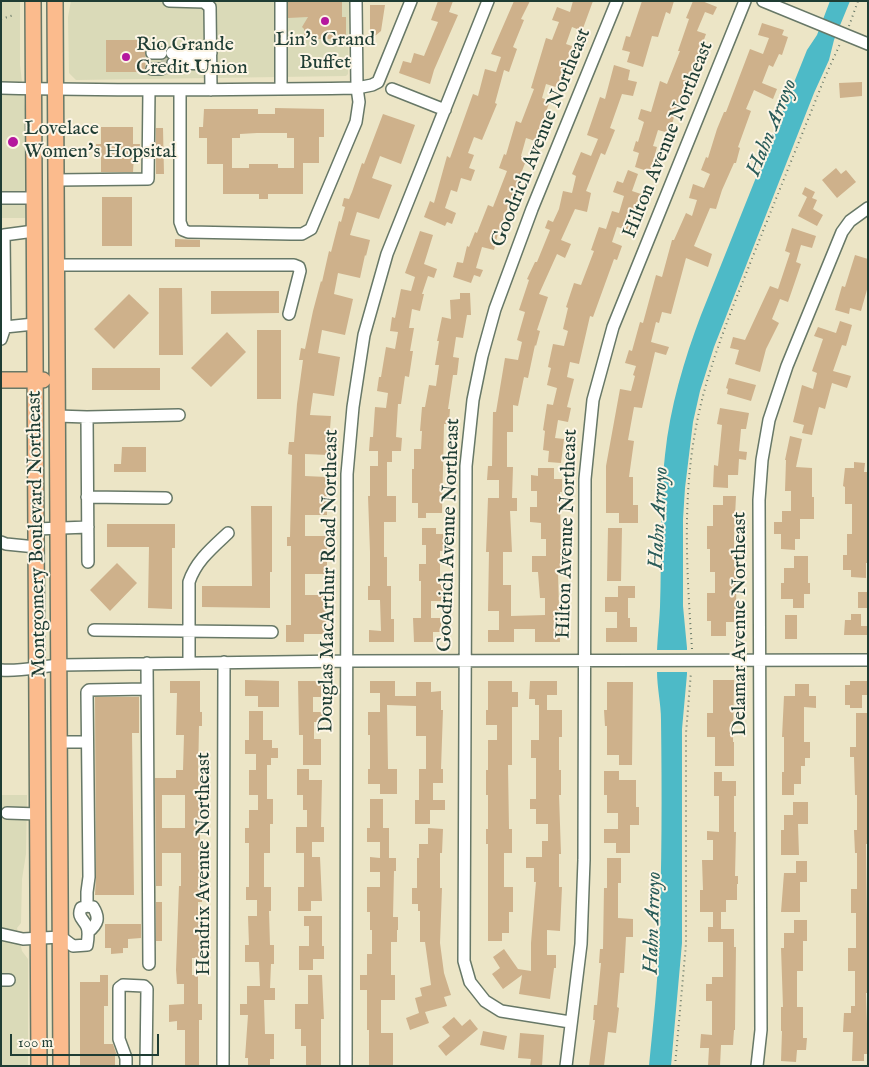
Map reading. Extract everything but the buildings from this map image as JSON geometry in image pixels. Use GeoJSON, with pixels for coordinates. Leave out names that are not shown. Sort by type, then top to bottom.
{"type":"FeatureCollection","features":[{"type":"Feature","properties":{"kind":"main road","name":"Montgomery Boulevard Northeast"},"geometry":{"type":"LineString","coordinates":[[33,1],[39,1066]]}},
{"type":"Feature","properties":{"kind":"main road","name":"Montgomery Boulevard Northeast"},"geometry":{"type":"LineString","coordinates":[[55,1],[61,1066]]}},
{"type":"Feature","properties":{"kind":"main road"},"geometry":{"type":"LineString","coordinates":[[1,380],[57,380]]}},
{"type":"Feature","properties":{"kind":"street"},"geometry":{"type":"LineString","coordinates":[[169,1],[204,2],[211,10],[211,90]]}},
{"type":"Feature","properties":{"kind":"street"},"geometry":{"type":"LineString","coordinates":[[280,1],[281,89]]}},
{"type":"Feature","properties":{"kind":"street"},"geometry":{"type":"LineString","coordinates":[[180,90],[180,222],[183,230],[188,232],[302,234],[311,229],[356,122],[359,108],[356,1]]}},
{"type":"Feature","properties":{"kind":"street"},"geometry":{"type":"LineString","coordinates":[[381,85],[411,1]]}},
{"type":"Feature","properties":{"kind":"street","name":"Douglas MacArthur Road Northeast"},"geometry":{"type":"LineString","coordinates":[[346,1066],[347,474],[353,407],[364,335],[387,254],[488,1]]}},
{"type":"Feature","properties":{"kind":"street","name":"Goodrich Avenue Northeast"},"geometry":{"type":"LineString","coordinates":[[570,1022],[501,1010],[485,1000],[470,982],[464,962],[466,466],[473,400],[482,356],[495,309],[532,209],[617,1]]}},
{"type":"Feature","properties":{"kind":"street","name":"Hilton Avenue Northeast"},"geometry":{"type":"LineString","coordinates":[[566,1066],[581,944],[585,479],[593,400],[614,327],[745,1]]}},
{"type":"Feature","properties":{"kind":"street"},"geometry":{"type":"LineString","coordinates":[[763,1],[868,44]]}},
{"type":"Feature","properties":{"kind":"street"},"geometry":{"type":"LineString","coordinates":[[211,62],[162,61],[211,62]]}},
{"type":"Feature","properties":{"kind":"street"},"geometry":{"type":"LineString","coordinates":[[1,88],[211,90],[357,88],[381,85],[445,110]]}},
{"type":"Feature","properties":{"kind":"street"},"geometry":{"type":"LineString","coordinates":[[56,180],[148,179],[149,90]]}},
{"type":"Feature","properties":{"kind":"street"},"geometry":{"type":"LineString","coordinates":[[1,198],[34,198]]}},
{"type":"Feature","properties":{"kind":"street","name":"Delamar Avenue Northeast"},"geometry":{"type":"LineString","coordinates":[[757,1066],[761,1030],[759,500],[762,460],[769,420],[788,366],[842,232],[850,221],[868,208]]}},
{"type":"Feature","properties":{"kind":"street"},"geometry":{"type":"LineString","coordinates":[[1,339],[5,327],[4,235],[34,232]]}},
{"type":"Feature","properties":{"kind":"street"},"geometry":{"type":"LineString","coordinates":[[56,266],[294,265],[299,267],[300,271],[289,314]]}},
{"type":"Feature","properties":{"kind":"street"},"geometry":{"type":"LineString","coordinates":[[5,327],[34,324]]}},
{"type":"Feature","properties":{"kind":"street"},"geometry":{"type":"LineString","coordinates":[[57,416],[178,415]]}},
{"type":"Feature","properties":{"kind":"street"},"geometry":{"type":"LineString","coordinates":[[87,417],[88,562]]}},
{"type":"Feature","properties":{"kind":"street"},"geometry":{"type":"LineString","coordinates":[[88,497],[166,498]]}},
{"type":"Feature","properties":{"kind":"street"},"geometry":{"type":"LineString","coordinates":[[36,528],[88,527]]}},
{"type":"Feature","properties":{"kind":"street"},"geometry":{"type":"LineString","coordinates":[[189,663],[189,582],[191,575],[202,557],[228,533]]}},
{"type":"Feature","properties":{"kind":"street"},"geometry":{"type":"LineString","coordinates":[[1,542],[36,547]]}},
{"type":"Feature","properties":{"kind":"street"},"geometry":{"type":"LineString","coordinates":[[94,630],[272,632]]}},
{"type":"Feature","properties":{"kind":"street"},"geometry":{"type":"LineString","coordinates":[[1,670],[16,672],[37,666],[60,665],[224,662],[868,660]]}},
{"type":"Feature","properties":{"kind":"street","name":"Hendrix Avenue Northeast"},"geometry":{"type":"LineString","coordinates":[[223,1066],[224,662]]}},
{"type":"Feature","properties":{"kind":"street"},"geometry":{"type":"LineString","coordinates":[[147,663],[149,964]]}},
{"type":"Feature","properties":{"kind":"street"},"geometry":{"type":"LineString","coordinates":[[1,934],[23,938],[61,937],[73,946],[87,945],[88,932],[95,926],[98,920],[97,913],[93,907],[87,906],[89,877],[87,691],[147,689]]}},
{"type":"Feature","properties":{"kind":"street"},"geometry":{"type":"LineString","coordinates":[[60,742],[87,742]]}},
{"type":"Feature","properties":{"kind":"street"},"geometry":{"type":"LineString","coordinates":[[7,813],[38,814]]}},
{"type":"Feature","properties":{"kind":"street"},"geometry":{"type":"LineString","coordinates":[[126,1066],[126,1058],[119,1040],[119,988],[123,985],[144,986],[147,989],[146,1066]]}},
{"type":"Feature","properties":{"kind":"path"},"geometry":{"type":"LineString","coordinates":[[675,1066],[686,944],[686,733],[690,661],[687,598],[688,507],[691,457],[700,405],[722,332],[825,77],[858,1]]}},
{"type":"Feature","properties":{"kind":"path"},"geometry":{"type":"LineString","coordinates":[[1,18],[14,15]]}},
{"type":"Feature","properties":{"kind":"shaded area","name":"Lovelace Women's Hopsital"},"geometry":{"type":"Polygon","coordinates":[[[1,1],[20,1],[20,65],[25,108],[25,218],[1,218],[1,1]]]}},
{"type":"Feature","properties":{"kind":"shaded area"},"geometry":{"type":"Polygon","coordinates":[[[71,1],[349,1],[348,74],[346,76],[76,80],[69,73],[68,17],[71,1]]]}},
{"type":"Feature","properties":{"kind":"shaded area"},"geometry":{"type":"Polygon","coordinates":[[[1,795],[27,795],[26,854],[22,879],[21,923],[17,928],[22,951],[28,959],[28,1066],[1,1066],[1,795]]]}},
{"type":"Feature","properties":{"kind":"water"},"geometry":{"type":"Polygon","coordinates":[[[830,1],[850,1],[834,40],[829,60],[814,93],[714,347],[700,391],[693,422],[683,519],[683,606],[687,648],[687,674],[682,729],[682,943],[671,1066],[649,1066],[658,972],[660,914],[662,831],[661,720],[657,655],[663,474],[670,419],[689,349],[701,315],[807,50],[817,35],[830,1]]]}},
{"type":"Feature","properties":{"kind":"pier"},"geometry":{"type":"Polygon","coordinates":[[[655,650],[689,650],[689,672],[655,672],[655,650]]]}},
{"type":"Feature","properties":{"kind":"tunnel"},"geometry":{"type":"LineString","coordinates":[[161,58],[173,59]]}},
{"type":"Feature","properties":{"kind":"tunnel"},"geometry":{"type":"LineString","coordinates":[[161,69],[173,69]]}},
{"type":"Feature","properties":{"kind":"place","name":"Lin's Grand Buffet"},"geometry":{"type":"Point","coordinates":[325,21]}},
{"type":"Feature","properties":{"kind":"place","name":"Rio Grande Credit Union"},"geometry":{"type":"Point","coordinates":[126,57]}},
{"type":"Feature","properties":{"kind":"place","name":"Lovelace Women's Hopsital"},"geometry":{"type":"Point","coordinates":[13,142]}},
{"type":"Feature","properties":{"kind":"water label","name":"Hahn Arroyo"},"geometry":{"type":"Point","coordinates":[773,128]}},
{"type":"Feature","properties":{"kind":"water label","name":"Hahn Arroyo"},"geometry":{"type":"Point","coordinates":[660,518]}},
{"type":"Feature","properties":{"kind":"water label","name":"Hahn Arroyo"},"geometry":{"type":"Point","coordinates":[654,923]}}]}
